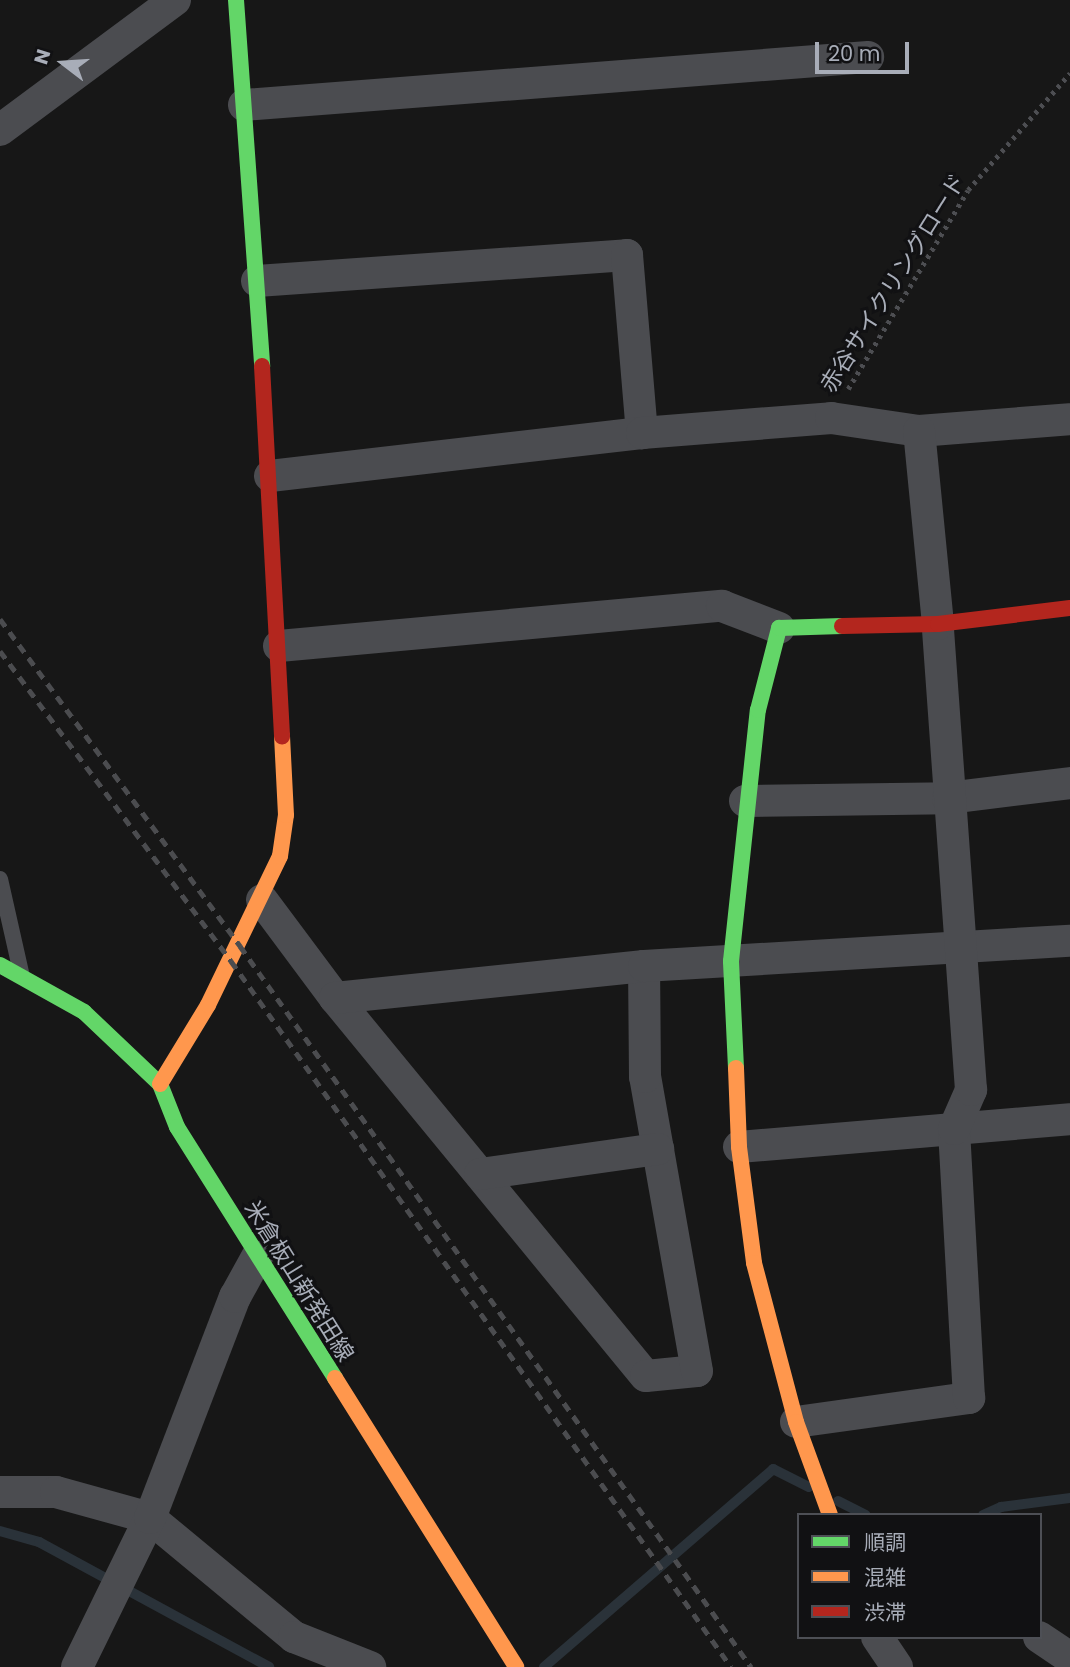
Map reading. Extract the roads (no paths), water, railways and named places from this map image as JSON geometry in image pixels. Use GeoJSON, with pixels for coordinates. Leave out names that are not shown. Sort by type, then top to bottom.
{"type":"FeatureCollection","features":[{"type":"Feature","properties":{"kind":"street"},"geometry":{"type":"LineString","coordinates":[[0,130],[175,0]]}},
{"type":"Feature","properties":{"kind":"street"},"geometry":{"type":"LineString","coordinates":[[160,1084],[208,1005],[262,900],[280,856],[286,815],[270,476],[236,0]]}},
{"type":"Feature","properties":{"kind":"street"},"geometry":{"type":"LineString","coordinates":[[244,105],[868,57]]}},
{"type":"Feature","properties":{"kind":"street"},"geometry":{"type":"LineString","coordinates":[[257,281],[627,255],[642,433]]}},
{"type":"Feature","properties":{"kind":"street"},"geometry":{"type":"LineString","coordinates":[[270,476],[642,433],[831,418],[919,431],[1070,419]]}},
{"type":"Feature","properties":{"kind":"street"},"geometry":{"type":"LineString","coordinates":[[796,1422],[969,1398],[954,1129],[971,1090],[948,798],[938,624],[919,431]]}},
{"type":"Feature","properties":{"kind":"street"},"geometry":{"type":"LineString","coordinates":[[279,646],[722,606],[779,628],[938,624],[1070,607]]}},
{"type":"Feature","properties":{"kind":"street"},"geometry":{"type":"LineString","coordinates":[[779,628],[758,710],[745,801],[731,961],[739,1147],[754,1263],[796,1422],[830,1513]]}},
{"type":"Feature","properties":{"kind":"street"},"geometry":{"type":"LineString","coordinates":[[745,801],[948,798],[1070,782]]}},
{"type":"Feature","properties":{"kind":"street"},"geometry":{"type":"LineString","coordinates":[[262,900],[335,998],[646,1376],[697,1371],[645,1077],[644,966]]}},
{"type":"Feature","properties":{"kind":"street"},"geometry":{"type":"LineString","coordinates":[[335,998],[644,966],[1070,941]]}},
{"type":"Feature","properties":{"kind":"street","name":"米倉板山新発田線"},"geometry":{"type":"LineString","coordinates":[[0,965],[22,974],[84,1012],[160,1084],[177,1127],[516,1667]]}},
{"type":"Feature","properties":{"kind":"street"},"geometry":{"type":"LineString","coordinates":[[739,1147],[1070,1119]]}},
{"type":"Feature","properties":{"kind":"street"},"geometry":{"type":"LineString","coordinates":[[480,1174],[658,1149]]}},
{"type":"Feature","properties":{"kind":"street"},"geometry":{"type":"LineString","coordinates":[[77,1667],[150,1518],[235,1297],[257,1258]]}},
{"type":"Feature","properties":{"kind":"street"},"geometry":{"type":"LineString","coordinates":[[0,1492],[57,1492],[150,1518],[294,1637],[370,1667]]}},
{"type":"Feature","properties":{"kind":"street"},"geometry":{"type":"LineString","coordinates":[[878,1639],[897,1667]]}},
{"type":"Feature","properties":{"kind":"street"},"geometry":{"type":"LineString","coordinates":[[1042,1639],[1070,1658]]}},
{"type":"Feature","properties":{"kind":"lane"},"geometry":{"type":"LineString","coordinates":[[0,879],[22,974]]}},
{"type":"Feature","properties":{"kind":"waterway"},"geometry":{"type":"LineString","coordinates":[[544,1667],[773,1469],[809,1487]]}},
{"type":"Feature","properties":{"kind":"waterway"},"geometry":{"type":"LineString","coordinates":[[988,1513],[1001,1507],[1070,1498]]}},
{"type":"Feature","properties":{"kind":"waterway"},"geometry":{"type":"LineString","coordinates":[[838,1501],[862,1513]]}},
{"type":"Feature","properties":{"kind":"waterway"},"geometry":{"type":"LineString","coordinates":[[0,1531],[39,1542],[269,1667]]}},
{"type":"Feature","properties":{"kind":"railway"},"geometry":{"type":"LineString","coordinates":[[0,619],[240,946],[751,1667]]}},
{"type":"Feature","properties":{"kind":"railway"},"geometry":{"type":"LineString","coordinates":[[0,651],[231,961],[731,1667]]}}]}
